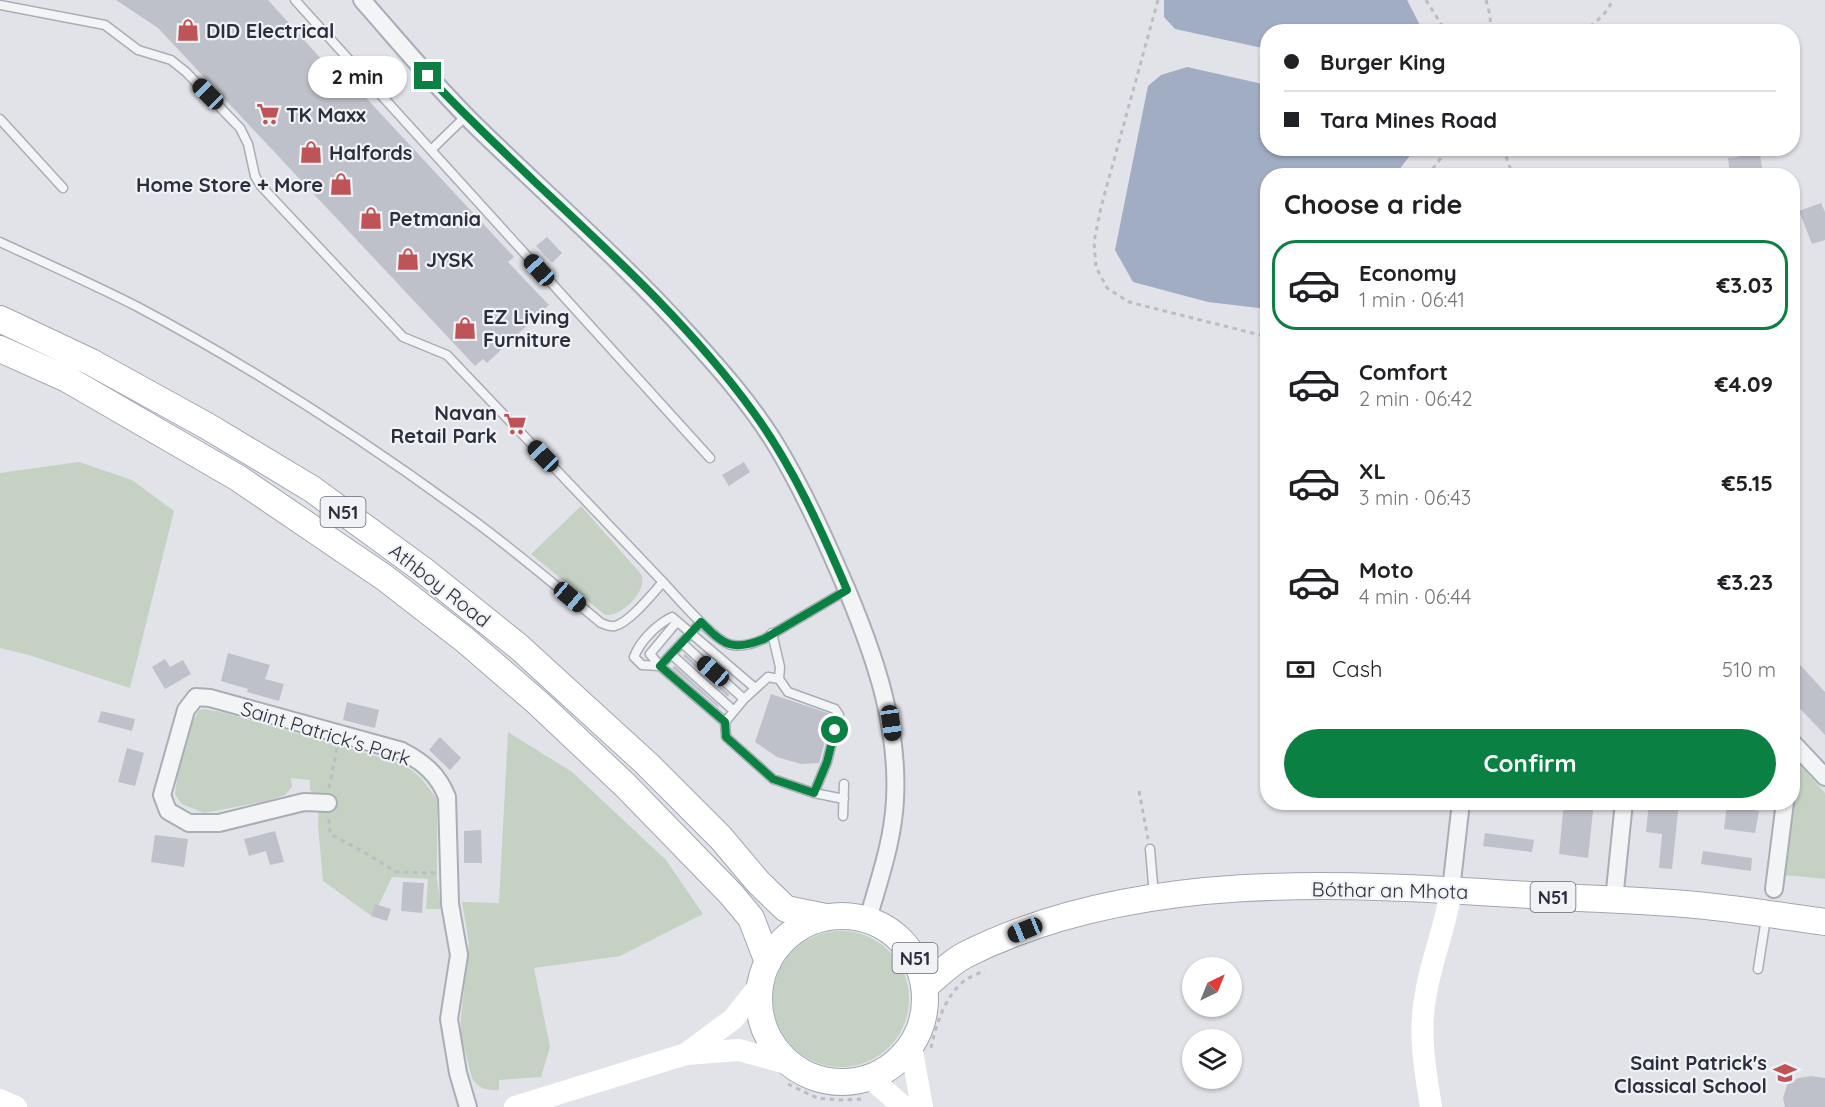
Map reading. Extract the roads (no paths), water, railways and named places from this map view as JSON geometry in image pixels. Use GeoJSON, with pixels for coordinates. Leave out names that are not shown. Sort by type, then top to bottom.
{"type":"FeatureCollection","features":[{"type":"Feature","properties":{"kind":"main road","name":"Athboy Road"},"geometry":{"type":"LineString","coordinates":[[0,319],[91,362],[207,426],[312,489],[423,570],[519,646],[646,763],[721,838],[758,882],[786,909],[826,917]]}},
{"type":"Feature","properties":{"kind":"main road","name":"Athboy Road"},"geometry":{"type":"LineString","coordinates":[[0,349],[67,379],[238,478],[384,578],[465,640],[537,702],[625,785],[752,918],[764,973]]}},
{"type":"Feature","properties":{"kind":"main road","name":"Bóthar an Mhota"},"geometry":{"type":"LineString","coordinates":[[925,986],[963,956],[1025,930],[1076,915],[1154,898],[1223,890],[1281,888],[1451,890],[1699,906],[1825,922]]}},
{"type":"Feature","properties":{"kind":"main road","name":"N51"},"geometry":{"type":"LineString","coordinates":[[845,915],[868,919],[890,930],[906,945],[918,963],[925,986],[926,1004],[921,1026],[911,1046],[869,1088],[824,1080],[807,1074],[790,1074],[769,1040],[762,1022],[764,973],[782,941],[803,925],[826,917],[845,915]]}},
{"type":"Feature","properties":{"kind":"main road","name":"N51"},"geometry":{"type":"LineString","coordinates":[[906,945],[927,951],[963,956]]}},
{"type":"Feature","properties":{"kind":"street"},"geometry":{"type":"LineString","coordinates":[[362,0],[466,116],[648,291],[730,381],[753,411],[783,458],[811,510],[859,618],[887,703],[896,771],[893,826],[868,919]]}},
{"type":"Feature","properties":{"kind":"street","name":"Saint Patrick's Park"},"geometry":{"type":"LineString","coordinates":[[328,803],[304,802],[219,823],[189,823],[168,811],[162,795],[186,710],[196,697],[210,699],[402,751],[418,759],[441,783],[447,797],[450,904],[459,955],[449,1019],[458,1073],[468,1107]]}},
{"type":"Feature","properties":{"kind":"street"},"geometry":{"type":"LineString","coordinates":[[1800,750],[1825,777]]}},
{"type":"Feature","properties":{"kind":"street"},"geometry":{"type":"LineString","coordinates":[[1431,1107],[1423,1047],[1424,1006],[1428,982],[1446,920],[1460,810]]}},
{"type":"Feature","properties":{"kind":"street"},"geometry":{"type":"LineString","coordinates":[[1614,900],[1623,810]]}},
{"type":"Feature","properties":{"kind":"street"},"geometry":{"type":"LineString","coordinates":[[1774,889],[1784,810]]}},
{"type":"Feature","properties":{"kind":"street"},"geometry":{"type":"LineString","coordinates":[[686,1054],[733,1019],[764,973]]}},
{"type":"Feature","properties":{"kind":"street"},"geometry":{"type":"LineString","coordinates":[[911,1046],[922,1107]]}},
{"type":"Feature","properties":{"kind":"street"},"geometry":{"type":"LineString","coordinates":[[515,1107],[554,1101],[686,1054],[739,1050],[790,1074]]}},
{"type":"Feature","properties":{"kind":"street"},"geometry":{"type":"LineString","coordinates":[[869,1088],[904,1107]]}},
{"type":"Feature","properties":{"kind":"street"},"geometry":{"type":"LineString","coordinates":[[0,1100],[16,1107]]}},
{"type":"Feature","properties":{"kind":"lane"},"geometry":{"type":"LineString","coordinates":[[295,0],[710,458]]}},
{"type":"Feature","properties":{"kind":"lane"},"geometry":{"type":"LineString","coordinates":[[0,5],[105,25],[138,50],[171,60],[186,72],[240,128],[248,144],[255,176],[267,193],[403,337],[447,355],[718,639],[730,645],[750,645],[847,590]]}},
{"type":"Feature","properties":{"kind":"lane"},"geometry":{"type":"LineString","coordinates":[[430,150],[466,116]]}},
{"type":"Feature","properties":{"kind":"lane"},"geometry":{"type":"LineString","coordinates":[[0,119],[63,188]]}},
{"type":"Feature","properties":{"kind":"lane"},"geometry":{"type":"LineString","coordinates":[[0,242],[142,309],[320,414],[476,522],[601,623],[611,626],[618,625],[628,618],[663,582]]}},
{"type":"Feature","properties":{"kind":"lane"},"geometry":{"type":"LineString","coordinates":[[660,666],[642,665],[634,657],[637,650],[664,621],[672,617],[755,688]]}},
{"type":"Feature","properties":{"kind":"lane"},"geometry":{"type":"LineString","coordinates":[[660,666],[701,622]]}},
{"type":"Feature","properties":{"kind":"lane"},"geometry":{"type":"LineString","coordinates":[[679,623],[675,624],[650,654],[660,666],[725,722]]}},
{"type":"Feature","properties":{"kind":"lane"},"geometry":{"type":"LineString","coordinates":[[772,633],[780,667],[779,679],[788,692],[834,709],[839,715],[827,762],[814,793]]}},
{"type":"Feature","properties":{"kind":"lane"},"geometry":{"type":"LineString","coordinates":[[682,643],[744,699]]}},
{"type":"Feature","properties":{"kind":"lane"},"geometry":{"type":"LineString","coordinates":[[671,654],[734,711]]}},
{"type":"Feature","properties":{"kind":"lane"},"geometry":{"type":"LineString","coordinates":[[779,679],[768,677],[744,699],[725,722],[726,737],[773,779],[814,793],[844,799]]}},
{"type":"Feature","properties":{"kind":"lane"},"geometry":{"type":"LineString","coordinates":[[843,816],[844,784]]}},
{"type":"Feature","properties":{"kind":"lane"},"geometry":{"type":"LineString","coordinates":[[1150,849],[1154,898]]}},
{"type":"Feature","properties":{"kind":"lane"},"geometry":{"type":"LineString","coordinates":[[1758,969],[1767,914]]}},
{"type":"Feature","properties":{"kind":"water"},"geometry":{"type":"Polygon","coordinates":[[[1164,0],[1407,0],[1419,24],[1260,24],[1260,47],[1175,29],[1164,17],[1164,0]]]}},
{"type":"Feature","properties":{"kind":"water"},"geometry":{"type":"Polygon","coordinates":[[[1187,67],[1260,83],[1260,156],[1410,156],[1400,168],[1260,168],[1260,308],[1208,302],[1133,282],[1115,250],[1148,86],[1161,75],[1187,67]]]}},
{"type":"Feature","properties":{"kind":"place","name":"DID Electrical"},"geometry":{"type":"Point","coordinates":[188,30]}},
{"type":"Feature","properties":{"kind":"place","name":"TK Maxx"},"geometry":{"type":"Point","coordinates":[268,114]}},
{"type":"Feature","properties":{"kind":"place","name":"Halfords"},"geometry":{"type":"Point","coordinates":[311,152]}},
{"type":"Feature","properties":{"kind":"place","name":"Home Store + More"},"geometry":{"type":"Point","coordinates":[341,184]}},
{"type":"Feature","properties":{"kind":"place","name":"Petmania"},"geometry":{"type":"Point","coordinates":[371,218]}},
{"type":"Feature","properties":{"kind":"place","name":"JYSK"},"geometry":{"type":"Point","coordinates":[408,259]}},
{"type":"Feature","properties":{"kind":"place","name":"EZ Living Furniture"},"geometry":{"type":"Point","coordinates":[465,328]}},
{"type":"Feature","properties":{"kind":"place","name":"Navan Retail Park"},"geometry":{"type":"Point","coordinates":[515,424]}},
{"type":"Feature","properties":{"kind":"place","name":"Saint Patrick's Classical School"},"geometry":{"type":"Point","coordinates":[1785,1073]}}]}
